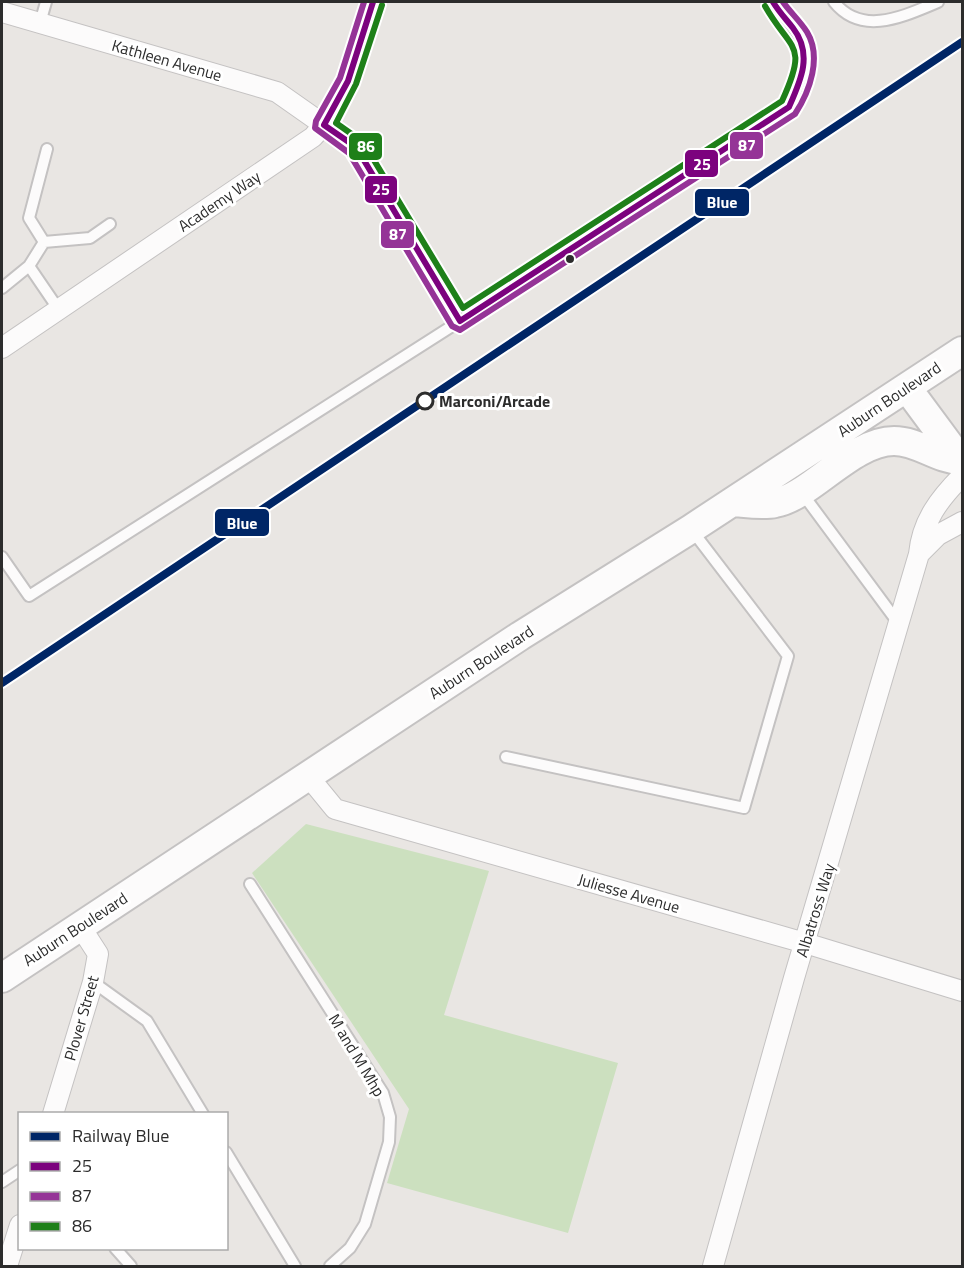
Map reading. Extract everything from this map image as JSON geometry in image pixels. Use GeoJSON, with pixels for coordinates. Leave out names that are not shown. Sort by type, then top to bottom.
{"type":"FeatureCollection","features":[{"type":"Feature","properties":{"kind":"street","name":"Academy Way"},"geometry":{"type":"LineString","coordinates":[[2,348],[313,137],[337,107],[351,75],[373,2]]}},
{"type":"Feature","properties":{"kind":"street","name":"Kathleen Avenue"},"geometry":{"type":"LineString","coordinates":[[2,12],[277,92],[324,125]]}},
{"type":"Feature","properties":{"kind":"street","name":"Auburn Boulevard"},"geometry":{"type":"LineString","coordinates":[[2,978],[520,636],[733,502],[963,351]]}},
{"type":"Feature","properties":{"kind":"street"},"geometry":{"type":"LineString","coordinates":[[907,388],[962,466]]}},
{"type":"Feature","properties":{"kind":"street"},"geometry":{"type":"LineString","coordinates":[[733,502],[776,503],[851,457],[885,442],[901,442],[931,450],[962,466]]}},
{"type":"Feature","properties":{"kind":"street","name":"Albatross Way"},"geometry":{"type":"LineString","coordinates":[[713,1266],[919,554],[921,537],[938,503],[962,466]]}},
{"type":"Feature","properties":{"kind":"street"},"geometry":{"type":"LineString","coordinates":[[919,554],[938,535],[963,522]]}},
{"type":"Feature","properties":{"kind":"street","name":"Juliesse Avenue"},"geometry":{"type":"LineString","coordinates":[[308,776],[335,809],[805,943],[963,991]]}},
{"type":"Feature","properties":{"kind":"street","name":"Plover Street"},"geometry":{"type":"LineString","coordinates":[[53,1112],[93,982],[98,954],[80,926]]}},
{"type":"Feature","properties":{"kind":"street"},"geometry":{"type":"LineString","coordinates":[[7,1266],[18,1231]]}},
{"type":"Feature","properties":{"kind":"lane"},"geometry":{"type":"LineString","coordinates":[[40,23],[46,2]]}},
{"type":"Feature","properties":{"kind":"lane"},"geometry":{"type":"LineString","coordinates":[[834,2],[841,10],[855,18],[885,22],[938,2]]}},
{"type":"Feature","properties":{"kind":"lane"},"geometry":{"type":"LineString","coordinates":[[2,557],[29,596],[460,321],[789,107],[801,82],[807,53],[795,30],[775,6]]}},
{"type":"Feature","properties":{"kind":"lane"},"geometry":{"type":"LineString","coordinates":[[324,125],[356,147],[460,321]]}},
{"type":"Feature","properties":{"kind":"lane"},"geometry":{"type":"LineString","coordinates":[[44,242],[29,218],[47,149]]}},
{"type":"Feature","properties":{"kind":"lane"},"geometry":{"type":"LineString","coordinates":[[44,242],[90,238],[110,224]]}},
{"type":"Feature","properties":{"kind":"lane"},"geometry":{"type":"LineString","coordinates":[[2,288],[29,266],[44,242]]}},
{"type":"Feature","properties":{"kind":"lane"},"geometry":{"type":"LineString","coordinates":[[29,266],[58,310]]}},
{"type":"Feature","properties":{"kind":"lane"},"geometry":{"type":"LineString","coordinates":[[800,490],[898,624]]}},
{"type":"Feature","properties":{"kind":"lane"},"geometry":{"type":"LineString","coordinates":[[506,757],[744,808],[788,656],[691,529]]}},
{"type":"Feature","properties":{"kind":"lane","name":"M and M Mhp"},"geometry":{"type":"LineString","coordinates":[[250,884],[383,1093],[390,1117],[389,1143],[365,1224],[351,1248],[330,1266]]}},
{"type":"Feature","properties":{"kind":"lane"},"geometry":{"type":"LineString","coordinates":[[93,982],[147,1021],[202,1112]]}},
{"type":"Feature","properties":{"kind":"lane"},"geometry":{"type":"LineString","coordinates":[[228,1155],[295,1266]]}},
{"type":"Feature","properties":{"kind":"lane"},"geometry":{"type":"LineString","coordinates":[[3,1178],[18,1171]]}},
{"type":"Feature","properties":{"kind":"lane"},"geometry":{"type":"LineString","coordinates":[[117,1250],[131,1266]]}},
{"type":"Feature","properties":{"kind":"green space"},"geometry":{"type":"Polygon","coordinates":[[[306,824],[489,871],[444,1015],[618,1063],[568,1233],[387,1183],[409,1109],[252,873],[306,824]]]}},
{"type":"Feature","properties":{"kind":"rail line","name":"Blue"},"geometry":{"type":"LineString","coordinates":[[2,683],[962,42]]}},
{"type":"Feature","properties":{"kind":"transit line","name":"87"},"geometry":{"type":"LineString","coordinates":[[364,2],[340,78],[316,121],[315,128],[349,153],[452,326],[460,330],[795,114],[809,85],[814,52],[807,32],[783,2]]}},
{"type":"Feature","properties":{"kind":"transit line","name":"25"},"geometry":{"type":"LineString","coordinates":[[373,2],[348,81],[324,125],[356,147],[460,321],[789,107],[798,87],[804,57],[799,38],[773,2]]}},
{"type":"Feature","properties":{"kind":"transit line","name":"86"},"geometry":{"type":"LineString","coordinates":[[382,5],[356,84],[336,123],[363,142],[463,308],[782,101],[790,82],[795,57],[789,41],[765,6]]}},
{"type":"Feature","properties":{"kind":"place","name":"Marconi/Arcade"},"geometry":{"type":"Point","coordinates":[425,401]}}]}
